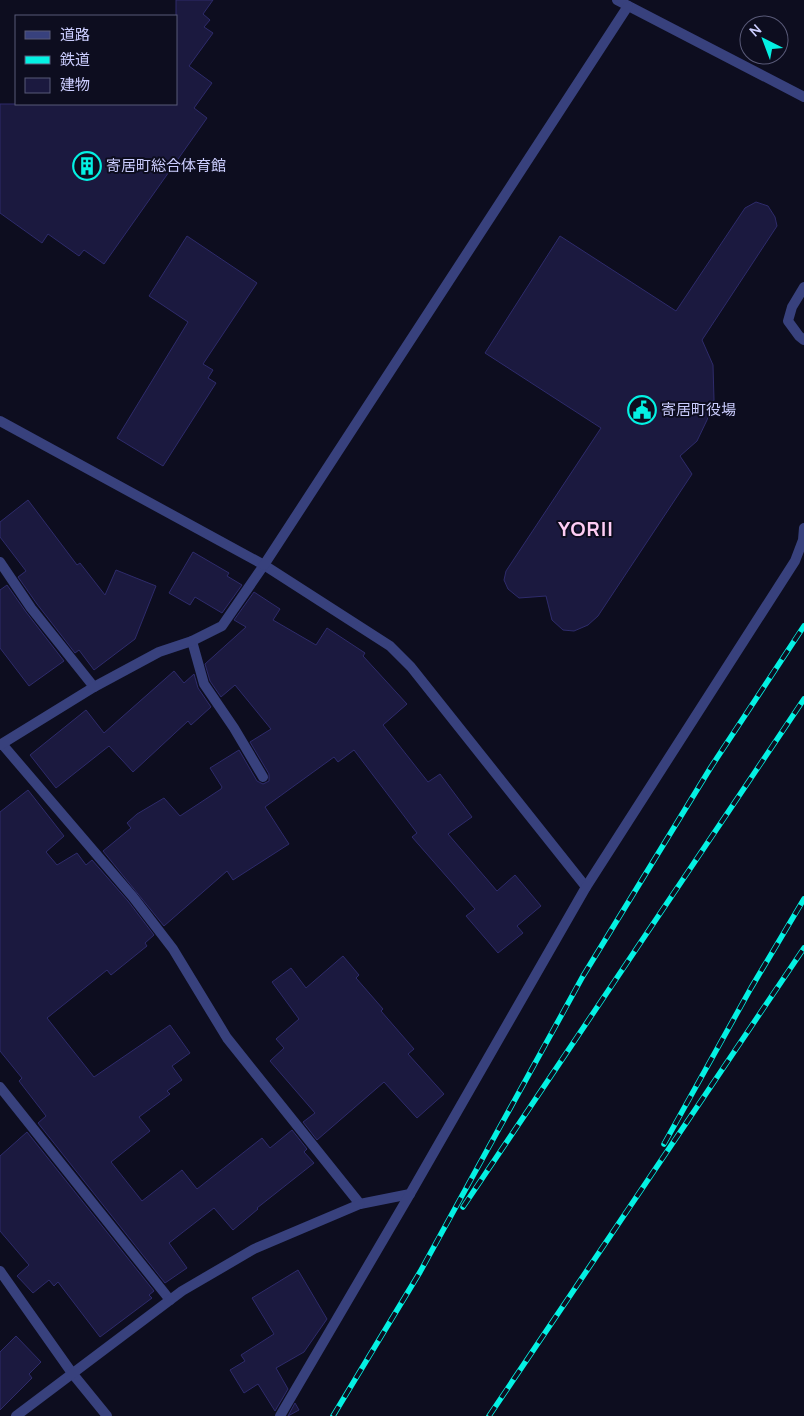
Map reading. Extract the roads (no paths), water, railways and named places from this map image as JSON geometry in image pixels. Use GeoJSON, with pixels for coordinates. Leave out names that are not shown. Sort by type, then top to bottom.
{"type":"FeatureCollection","features":[{"type":"Feature","properties":{"kind":"street"},"geometry":{"type":"LineString","coordinates":[[617,0],[804,97]]}},
{"type":"Feature","properties":{"kind":"street"},"geometry":{"type":"LineString","coordinates":[[360,1204],[227,1038],[173,949],[132,897],[1,745],[94,687],[159,652],[192,641],[222,626],[264,565],[628,6]]}},
{"type":"Feature","properties":{"kind":"street"},"geometry":{"type":"LineString","coordinates":[[804,287],[792,307],[788,321],[804,340]]}},
{"type":"Feature","properties":{"kind":"street"},"geometry":{"type":"LineString","coordinates":[[0,421],[264,565],[390,646],[411,667],[586,887]]}},
{"type":"Feature","properties":{"kind":"street"},"geometry":{"type":"LineString","coordinates":[[280,1416],[586,887],[795,561],[803,540],[804,528]]}},
{"type":"Feature","properties":{"kind":"street"},"geometry":{"type":"LineString","coordinates":[[0,562],[32,608],[94,687]]}},
{"type":"Feature","properties":{"kind":"street"},"geometry":{"type":"LineString","coordinates":[[192,641],[204,684],[234,728],[263,777]]}},
{"type":"Feature","properties":{"kind":"street"},"geometry":{"type":"LineString","coordinates":[[0,1087],[170,1300]]}},
{"type":"Feature","properties":{"kind":"street"},"geometry":{"type":"LineString","coordinates":[[16,1416],[170,1300],[254,1250],[360,1204],[410,1194]]}},
{"type":"Feature","properties":{"kind":"street"},"geometry":{"type":"LineString","coordinates":[[0,1271],[72,1373],[107,1416]]}},
{"type":"Feature","properties":{"kind":"railway"},"geometry":{"type":"LineString","coordinates":[[333,1416],[420,1272],[583,976],[711,767],[804,626]]}},
{"type":"Feature","properties":{"kind":"railway"},"geometry":{"type":"LineString","coordinates":[[463,1207],[804,699]]}},
{"type":"Feature","properties":{"kind":"railway"},"geometry":{"type":"LineString","coordinates":[[664,1144],[751,988],[804,899]]}},
{"type":"Feature","properties":{"kind":"railway"},"geometry":{"type":"LineString","coordinates":[[489,1416],[804,948]]}},
{"type":"Feature","properties":{"kind":"place","name":"寄居町総合体育館"},"geometry":{"type":"Point","coordinates":[87,166]}},
{"type":"Feature","properties":{"kind":"place","name":"寄居町役場"},"geometry":{"type":"Point","coordinates":[642,410]}},
{"type":"Feature","properties":{"kind":"district","name":"YORII"},"geometry":{"type":"Point","coordinates":[586,529]}}]}
